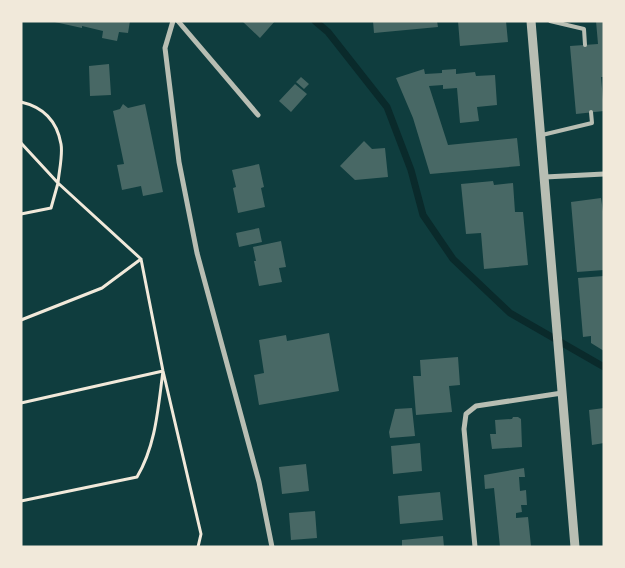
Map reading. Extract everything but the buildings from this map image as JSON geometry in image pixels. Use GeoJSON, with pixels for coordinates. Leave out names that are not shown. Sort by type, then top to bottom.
{"type":"FeatureCollection","features":[{"type":"Feature","properties":{"kind":"street"},"geometry":{"type":"LineString","coordinates":[[173,21],[166,48],[179,162],[197,253],[259,482],[272,547]]}},
{"type":"Feature","properties":{"kind":"street"},"geometry":{"type":"LineString","coordinates":[[178,21],[258,115]]}},
{"type":"Feature","properties":{"kind":"street"},"geometry":{"type":"LineString","coordinates":[[532,21],[575,547]]}},
{"type":"Feature","properties":{"kind":"street"},"geometry":{"type":"LineString","coordinates":[[545,177],[604,174]]}},
{"type":"Feature","properties":{"kind":"street"},"geometry":{"type":"LineString","coordinates":[[475,547],[464,429],[466,414],[476,406],[562,393]]}},
{"type":"Feature","properties":{"kind":"lane"},"geometry":{"type":"LineString","coordinates":[[550,21],[584,29],[585,45]]}},
{"type":"Feature","properties":{"kind":"lane"},"geometry":{"type":"LineString","coordinates":[[542,135],[592,123],[591,112]]}},
{"type":"Feature","properties":{"kind":"path"},"geometry":{"type":"LineString","coordinates":[[21,102],[34,105],[54,122],[62,145],[58,183],[52,208],[21,214]]}},
{"type":"Feature","properties":{"kind":"path"},"geometry":{"type":"LineString","coordinates":[[21,143],[58,183],[141,259],[163,371],[201,534],[198,547]]}},
{"type":"Feature","properties":{"kind":"path"},"geometry":{"type":"LineString","coordinates":[[21,320],[102,288],[141,259]]}},
{"type":"Feature","properties":{"kind":"path"},"geometry":{"type":"LineString","coordinates":[[21,403],[163,371]]}},
{"type":"Feature","properties":{"kind":"path"},"geometry":{"type":"LineString","coordinates":[[21,501],[137,477],[146,462],[156,430],[163,371]]}},
{"type":"Feature","properties":{"kind":"waterway"},"geometry":{"type":"LineString","coordinates":[[315,21],[328,32],[387,107],[411,170],[423,215],[453,259],[510,313],[604,367]]}}]}
